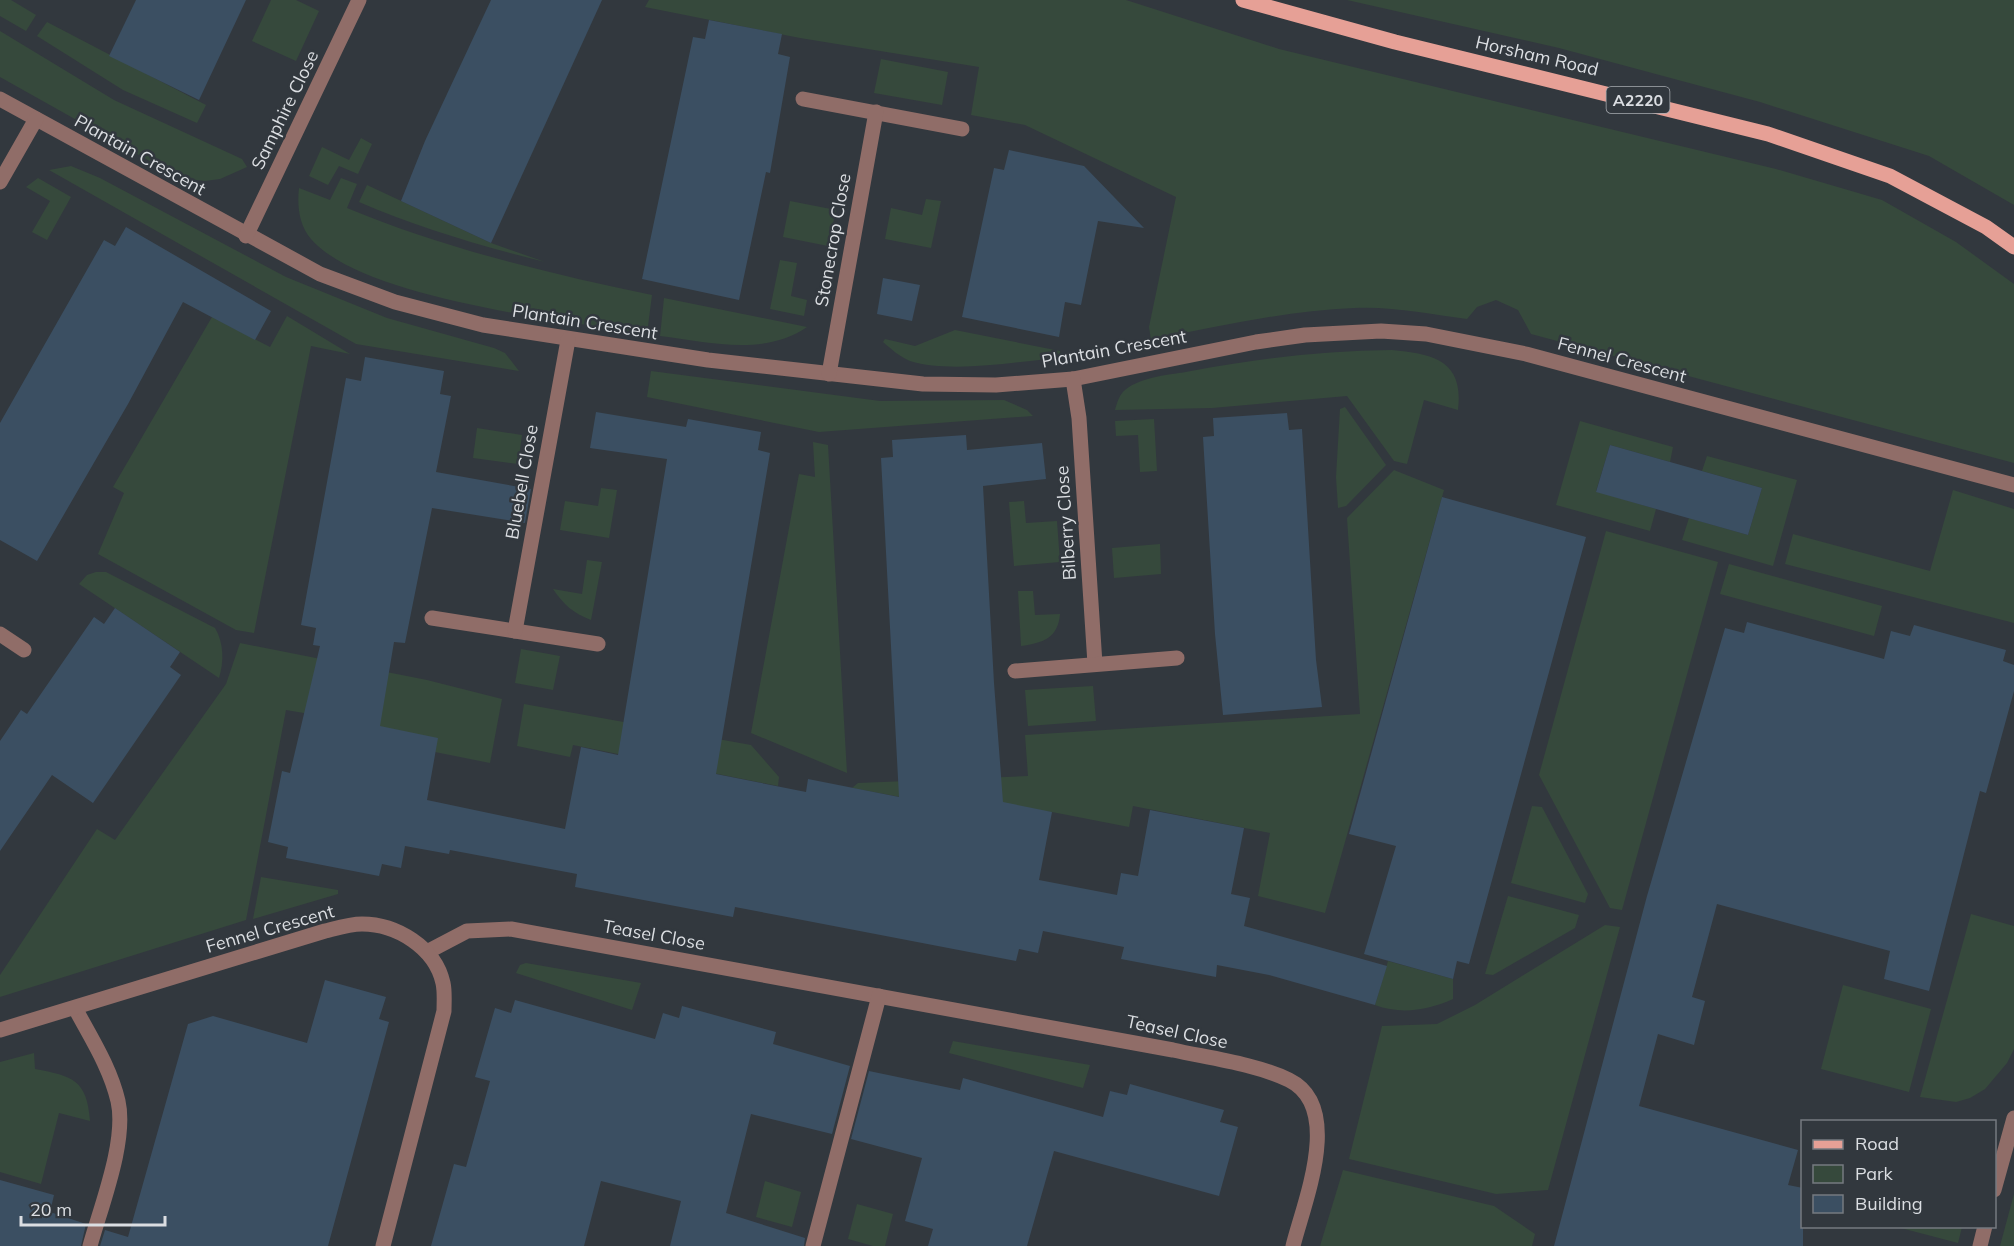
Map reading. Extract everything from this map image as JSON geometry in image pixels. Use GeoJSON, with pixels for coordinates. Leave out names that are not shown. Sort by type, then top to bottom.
{"type":"FeatureCollection","features":[{"type":"Feature","properties":{"kind":"main road","name":"Horsham Road"},"geometry":{"type":"LineString","coordinates":[[1243,0],[1395,42],[1768,134],[1890,176],[1986,227],[2014,247]]}},
{"type":"Feature","properties":{"kind":"street","name":"Samphire Close"},"geometry":{"type":"LineString","coordinates":[[246,236],[359,0]]}},
{"type":"Feature","properties":{"kind":"street","name":"Plantain Crescent"},"geometry":{"type":"LineString","coordinates":[[0,99],[246,236],[320,274],[395,302],[483,325],[708,360],[923,384],[996,385],[1072,379],[1212,351]]}},
{"type":"Feature","properties":{"kind":"street"},"geometry":{"type":"LineString","coordinates":[[803,99],[962,129]]}},
{"type":"Feature","properties":{"kind":"street","name":"Stonecrop Close"},"geometry":{"type":"LineString","coordinates":[[829,374],[876,112]]}},
{"type":"Feature","properties":{"kind":"street"},"geometry":{"type":"LineString","coordinates":[[0,182],[36,119]]}},
{"type":"Feature","properties":{"kind":"street","name":"Fennel Crescent"},"geometry":{"type":"LineString","coordinates":[[1212,351],[1256,342],[1343,332],[1426,334],[1472,341],[2014,485]]}},
{"type":"Feature","properties":{"kind":"street","name":"Bluebell Close"},"geometry":{"type":"LineString","coordinates":[[515,631],[568,340]]}},
{"type":"Feature","properties":{"kind":"street","name":"Bilberry Close"},"geometry":{"type":"LineString","coordinates":[[1072,379],[1079,418],[1095,664]]}},
{"type":"Feature","properties":{"kind":"street"},"geometry":{"type":"LineString","coordinates":[[432,618],[598,644]]}},
{"type":"Feature","properties":{"kind":"street"},"geometry":{"type":"LineString","coordinates":[[0,634],[24,650]]}},
{"type":"Feature","properties":{"kind":"street"},"geometry":{"type":"LineString","coordinates":[[1015,671],[1177,658]]}},
{"type":"Feature","properties":{"kind":"street","name":"Fennel Crescent"},"geometry":{"type":"LineString","coordinates":[[0,1030],[325,931],[361,924],[385,926],[405,934],[427,952],[442,981],[444,1011],[383,1246]]}},
{"type":"Feature","properties":{"kind":"street","name":"Teasel Close"},"geometry":{"type":"LineString","coordinates":[[427,952],[466,931],[511,929],[1173,1050],[1238,1064],[1289,1080],[1304,1090],[1316,1110],[1318,1130],[1316,1158],[1293,1246]]}},
{"type":"Feature","properties":{"kind":"street"},"geometry":{"type":"LineString","coordinates":[[813,1246],[879,996]]}},
{"type":"Feature","properties":{"kind":"street"},"geometry":{"type":"LineString","coordinates":[[75,1008],[109,1071],[118,1103],[119,1126],[114,1155],[90,1246]]}},
{"type":"Feature","properties":{"kind":"street"},"geometry":{"type":"LineString","coordinates":[[1996,1186],[2014,1118]]}},
{"type":"Feature","properties":{"kind":"street"},"geometry":{"type":"LineString","coordinates":[[1980,1246],[1985,1228]]}},
{"type":"Feature","properties":{"kind":"green space"},"geometry":{"type":"Polygon","coordinates":[[[0,0],[11,0],[36,15],[26,31],[0,16],[0,0]]]}},
{"type":"Feature","properties":{"kind":"green space"},"geometry":{"type":"Polygon","coordinates":[[[271,0],[296,0],[319,11],[296,61],[252,41],[271,0]]]}},
{"type":"Feature","properties":{"kind":"green space"},"geometry":{"type":"Polygon","coordinates":[[[649,0],[1126,0],[1279,49],[1776,169],[1882,200],[1956,242],[2014,284],[2014,463],[1531,334],[1518,310],[1496,300],[1477,307],[1467,319],[1382,308],[1354,308],[1303,312],[1252,320],[1151,340],[1149,327],[1176,197],[1025,125],[971,115],[979,67],[800,38],[645,7],[649,0]]]}},
{"type":"Feature","properties":{"kind":"green space"},"geometry":{"type":"Polygon","coordinates":[[[1347,0],[2014,0],[2014,205],[1929,156],[1760,102],[1559,48],[1347,0]]]}},
{"type":"Feature","properties":{"kind":"green space"},"geometry":{"type":"Polygon","coordinates":[[[47,22],[206,105],[197,123],[123,90],[37,36],[47,22]]]}},
{"type":"Feature","properties":{"kind":"green space"},"geometry":{"type":"Polygon","coordinates":[[[0,31],[114,100],[242,159],[247,167],[220,179],[205,181],[187,179],[171,173],[0,77],[0,31]]]}},
{"type":"Feature","properties":{"kind":"green space"},"geometry":{"type":"Polygon","coordinates":[[[881,59],[948,72],[942,105],[874,93],[881,59]]]}},
{"type":"Feature","properties":{"kind":"green space"},"geometry":{"type":"Polygon","coordinates":[[[361,138],[372,144],[358,174],[339,166],[328,185],[309,176],[322,147],[349,160],[361,138]]]}},
{"type":"Feature","properties":{"kind":"green space"},"geometry":{"type":"Polygon","coordinates":[[[71,166],[100,178],[286,277],[387,318],[494,348],[505,353],[519,371],[356,344],[49,170],[71,166]]]}},
{"type":"Feature","properties":{"kind":"green space"},"geometry":{"type":"Polygon","coordinates":[[[38,178],[71,197],[47,240],[32,232],[50,201],[26,187],[38,178]]]}},
{"type":"Feature","properties":{"kind":"green space"},"geometry":{"type":"Polygon","coordinates":[[[341,178],[357,184],[347,208],[384,223],[497,259],[652,295],[647,334],[468,304],[419,292],[374,277],[337,260],[307,234],[300,215],[298,195],[299,188],[330,200],[341,178]]]}},
{"type":"Feature","properties":{"kind":"green space"},"geometry":{"type":"Polygon","coordinates":[[[367,185],[491,243],[545,262],[450,236],[359,202],[367,185]]]}},
{"type":"Feature","properties":{"kind":"green space"},"geometry":{"type":"Polygon","coordinates":[[[926,199],[941,201],[931,248],[885,239],[891,208],[922,215],[926,199]]]}},
{"type":"Feature","properties":{"kind":"green space"},"geometry":{"type":"Polygon","coordinates":[[[790,201],[836,210],[828,246],[783,237],[790,201]]]}},
{"type":"Feature","properties":{"kind":"green space"},"geometry":{"type":"Polygon","coordinates":[[[780,260],[797,263],[791,296],[807,300],[804,316],[770,309],[780,260]]]}},
{"type":"Feature","properties":{"kind":"green space"},"geometry":{"type":"Polygon","coordinates":[[[664,298],[807,327],[790,336],[754,345],[716,344],[660,336],[664,298]]]}},
{"type":"Feature","properties":{"kind":"green space"},"geometry":{"type":"Polygon","coordinates":[[[287,316],[350,354],[311,346],[254,633],[236,630],[98,554],[124,493],[113,487],[212,317],[270,347],[287,316]]]}},
{"type":"Feature","properties":{"kind":"green space"},"geometry":{"type":"Polygon","coordinates":[[[955,330],[1060,351],[1061,358],[985,366],[927,365],[910,361],[883,342],[885,339],[915,346],[955,330]]]}},
{"type":"Feature","properties":{"kind":"green space"},"geometry":{"type":"Polygon","coordinates":[[[1392,350],[1420,354],[1443,363],[1451,370],[1459,393],[1458,410],[1424,400],[1407,464],[1394,461],[1347,396],[1212,408],[1115,410],[1125,390],[1132,385],[1157,377],[1292,356],[1392,350]]]}},
{"type":"Feature","properties":{"kind":"green space"},"geometry":{"type":"Polygon","coordinates":[[[651,371],[880,401],[1004,400],[1027,410],[1033,416],[819,432],[647,397],[651,371]]]}},
{"type":"Feature","properties":{"kind":"green space"},"geometry":{"type":"Polygon","coordinates":[[[1345,407],[1386,465],[1346,506],[1338,508],[1336,477],[1340,409],[1345,407]]]}},
{"type":"Feature","properties":{"kind":"green space"},"geometry":{"type":"Polygon","coordinates":[[[1154,419],[1157,471],[1140,472],[1138,435],[1116,436],[1115,421],[1154,419]]]}},
{"type":"Feature","properties":{"kind":"green space"},"geometry":{"type":"Polygon","coordinates":[[[1580,421],[1673,447],[1670,462],[1610,445],[1596,491],[1656,509],[1650,531],[1556,505],[1580,421]]]}},
{"type":"Feature","properties":{"kind":"green space"},"geometry":{"type":"Polygon","coordinates":[[[477,428],[522,435],[518,464],[473,458],[477,428]]]}},
{"type":"Feature","properties":{"kind":"green space"},"geometry":{"type":"Polygon","coordinates":[[[813,442],[828,445],[847,773],[751,733],[799,474],[815,477],[813,442]]]}},
{"type":"Feature","properties":{"kind":"green space"},"geometry":{"type":"Polygon","coordinates":[[[1707,456],[1797,480],[1773,566],[1682,540],[1689,518],[1748,535],[1762,488],[1702,471],[1707,456]]]}},
{"type":"Feature","properties":{"kind":"green space"},"geometry":{"type":"Polygon","coordinates":[[[1394,470],[1444,490],[1325,913],[1258,896],[1270,833],[1133,806],[1129,827],[1052,812],[922,801],[852,788],[858,783],[1028,776],[1025,735],[1360,714],[1347,518],[1394,470]]]}},
{"type":"Feature","properties":{"kind":"green space"},"geometry":{"type":"Polygon","coordinates":[[[601,488],[617,490],[609,538],[560,530],[565,501],[598,506],[601,488]]]}},
{"type":"Feature","properties":{"kind":"green space"},"geometry":{"type":"Polygon","coordinates":[[[1953,490],[2014,509],[2014,623],[1785,564],[1793,534],[1930,571],[1953,490]]]}},
{"type":"Feature","properties":{"kind":"green space"},"geometry":{"type":"Polygon","coordinates":[[[1024,501],[1026,523],[1057,521],[1060,562],[1014,566],[1009,502],[1024,501]]]}},
{"type":"Feature","properties":{"kind":"green space"},"geometry":{"type":"Polygon","coordinates":[[[1606,531],[1718,562],[1622,910],[1610,908],[1539,775],[1606,531]]]}},
{"type":"Feature","properties":{"kind":"green space"},"geometry":{"type":"Polygon","coordinates":[[[1160,544],[1161,574],[1114,578],[1112,548],[1160,544]]]}},
{"type":"Feature","properties":{"kind":"green space"},"geometry":{"type":"Polygon","coordinates":[[[587,560],[602,562],[591,620],[569,608],[553,589],[582,594],[587,560]]]}},
{"type":"Feature","properties":{"kind":"green space"},"geometry":{"type":"Polygon","coordinates":[[[1729,564],[1882,606],[1874,636],[1720,594],[1729,564]]]}},
{"type":"Feature","properties":{"kind":"green space"},"geometry":{"type":"Polygon","coordinates":[[[106,572],[215,628],[222,653],[219,678],[79,584],[87,575],[106,572]]]}},
{"type":"Feature","properties":{"kind":"green space"},"geometry":{"type":"Polygon","coordinates":[[[1018,591],[1033,591],[1035,615],[1060,614],[1056,629],[1048,638],[1021,646],[1018,591]]]}},
{"type":"Feature","properties":{"kind":"green space"},"geometry":{"type":"Polygon","coordinates":[[[240,643],[427,680],[502,699],[490,763],[435,752],[304,713],[286,710],[246,920],[0,997],[0,975],[97,829],[115,840],[226,684],[240,643]]]}},
{"type":"Feature","properties":{"kind":"green space"},"geometry":{"type":"Polygon","coordinates":[[[521,649],[560,656],[553,690],[515,683],[521,649]]]}},
{"type":"Feature","properties":{"kind":"green space"},"geometry":{"type":"Polygon","coordinates":[[[1093,686],[1096,721],[1028,726],[1025,690],[1093,686]]]}},
{"type":"Feature","properties":{"kind":"green space"},"geometry":{"type":"Polygon","coordinates":[[[524,704],[751,745],[779,777],[778,786],[573,745],[570,757],[517,746],[524,704]]]}},
{"type":"Feature","properties":{"kind":"green space"},"geometry":{"type":"Polygon","coordinates":[[[1532,806],[1542,807],[1588,894],[1585,903],[1511,883],[1532,806]]]}},
{"type":"Feature","properties":{"kind":"green space"},"geometry":{"type":"Polygon","coordinates":[[[261,877],[338,890],[338,894],[253,919],[261,877]]]}},
{"type":"Feature","properties":{"kind":"green space"},"geometry":{"type":"Polygon","coordinates":[[[1508,896],[1579,915],[1575,928],[1493,975],[1485,974],[1508,896]]]}},
{"type":"Feature","properties":{"kind":"green space"},"geometry":{"type":"Polygon","coordinates":[[[1971,914],[2014,926],[2014,1049],[2007,1063],[1985,1089],[1970,1098],[1956,1102],[1920,1097],[1971,914]]]}},
{"type":"Feature","properties":{"kind":"green space"},"geometry":{"type":"Polygon","coordinates":[[[1605,925],[1620,927],[1548,1190],[1496,1194],[1349,1159],[1382,1026],[1437,1024],[1475,1005],[1605,925]]]}},
{"type":"Feature","properties":{"kind":"green space"},"geometry":{"type":"Polygon","coordinates":[[[1388,961],[1453,979],[1453,999],[1415,1010],[1395,1010],[1375,1005],[1388,961]]]}},
{"type":"Feature","properties":{"kind":"green space"},"geometry":{"type":"Polygon","coordinates":[[[526,963],[641,983],[632,1010],[516,973],[520,965],[526,963]]]}},
{"type":"Feature","properties":{"kind":"green space"},"geometry":{"type":"Polygon","coordinates":[[[1843,985],[1931,1009],[1909,1092],[1821,1069],[1843,985]]]}},
{"type":"Feature","properties":{"kind":"green space"},"geometry":{"type":"Polygon","coordinates":[[[953,1041],[1090,1065],[1083,1088],[949,1053],[953,1041]]]}},
{"type":"Feature","properties":{"kind":"green space"},"geometry":{"type":"Polygon","coordinates":[[[34,1053],[35,1069],[59,1074],[76,1082],[81,1088],[90,1121],[59,1113],[41,1184],[0,1172],[0,1062],[34,1053]]]}},
{"type":"Feature","properties":{"kind":"green space"},"geometry":{"type":"Polygon","coordinates":[[[1343,1170],[1494,1206],[1535,1234],[1532,1246],[1320,1246],[1343,1170]]]}},
{"type":"Feature","properties":{"kind":"green space"},"geometry":{"type":"Polygon","coordinates":[[[765,1181],[801,1192],[792,1227],[756,1217],[765,1181]]]}},
{"type":"Feature","properties":{"kind":"green space"},"geometry":{"type":"Polygon","coordinates":[[[2014,1194],[2014,1246],[2000,1246],[2014,1194]]]}},
{"type":"Feature","properties":{"kind":"green space"},"geometry":{"type":"Polygon","coordinates":[[[857,1204],[893,1214],[885,1246],[873,1246],[848,1239],[857,1204]]]}},
{"type":"Feature","properties":{"kind":"green space"},"geometry":{"type":"Polygon","coordinates":[[[1901,1228],[1962,1228],[1958,1243],[1901,1228]]]}},
{"type":"Feature","properties":{"kind":"building"},"geometry":{"type":"Polygon","coordinates":[[[136,0],[246,0],[199,100],[109,56],[136,0]]]}},
{"type":"Feature","properties":{"kind":"building"},"geometry":{"type":"Polygon","coordinates":[[[491,0],[602,0],[491,243],[401,201],[425,141],[491,0]]]}},
{"type":"Feature","properties":{"kind":"building"},"geometry":{"type":"Polygon","coordinates":[[[709,20],[782,34],[778,54],[790,57],[770,173],[766,172],[739,300],[642,279],[693,37],[705,39],[709,20]]]}},
{"type":"Feature","properties":{"kind":"building"},"geometry":{"type":"Polygon","coordinates":[[[1009,150],[1084,166],[1144,228],[1098,221],[1081,305],[1065,302],[1059,337],[962,317],[994,168],[1004,170],[1009,150]]]}},
{"type":"Feature","properties":{"kind":"building"},"geometry":{"type":"Polygon","coordinates":[[[126,227],[271,311],[255,340],[183,302],[128,404],[37,561],[0,540],[0,423],[104,240],[115,246],[126,227]]]}},
{"type":"Feature","properties":{"kind":"building"},"geometry":{"type":"Polygon","coordinates":[[[883,278],[920,285],[912,321],[877,314],[883,278]]]}},
{"type":"Feature","properties":{"kind":"building"},"geometry":{"type":"Polygon","coordinates":[[[365,357],[444,371],[440,394],[451,396],[436,472],[531,489],[525,523],[432,508],[405,643],[394,642],[380,726],[438,738],[427,800],[565,829],[581,747],[618,755],[667,459],[590,448],[596,412],[686,427],[688,419],[761,432],[758,450],[770,453],[716,774],[806,792],[808,779],[899,797],[881,458],[893,457],[892,440],[966,435],[967,450],[1042,443],[1046,479],[983,486],[1003,802],[1052,812],[1039,880],[1117,895],[1121,873],[1138,876],[1150,810],[1244,828],[1231,894],[1250,898],[1244,926],[1387,966],[1375,1005],[1269,975],[1217,965],[1216,977],[1121,959],[1124,947],[1043,931],[1038,953],[1019,949],[1016,961],[735,907],[733,917],[575,887],[577,874],[450,850],[449,854],[405,846],[401,868],[382,864],[379,876],[286,858],[288,847],[268,842],[282,771],[290,773],[320,646],[313,645],[316,628],[301,625],[346,378],[361,381],[365,357]]]}},
{"type":"Feature","properties":{"kind":"building"},"geometry":{"type":"Polygon","coordinates":[[[1287,413],[1289,430],[1302,429],[1316,660],[1322,707],[1223,715],[1215,634],[1203,437],[1214,436],[1213,418],[1287,413]]]}},
{"type":"Feature","properties":{"kind":"building"},"geometry":{"type":"Polygon","coordinates":[[[1610,445],[1762,488],[1748,535],[1596,492],[1610,445]]]}},
{"type":"Feature","properties":{"kind":"building"},"geometry":{"type":"Polygon","coordinates":[[[1442,497],[1586,537],[1469,964],[1457,961],[1453,979],[1364,954],[1396,846],[1349,834],[1442,497]]]}},
{"type":"Feature","properties":{"kind":"building"},"geometry":{"type":"Polygon","coordinates":[[[115,608],[180,652],[170,667],[181,675],[93,803],[52,775],[0,851],[0,741],[21,710],[27,714],[94,617],[104,624],[115,608]]]}},
{"type":"Feature","properties":{"kind":"building"},"geometry":{"type":"Polygon","coordinates":[[[1747,622],[1884,659],[1891,631],[1910,636],[1914,625],[2006,650],[2003,661],[2014,665],[2014,691],[1986,793],[1980,791],[1929,991],[1884,979],[1890,951],[1717,904],[1692,997],[1705,1001],[1694,1045],[1658,1034],[1639,1106],[1798,1150],[1788,1185],[1801,1188],[1803,1246],[1554,1246],[1647,896],[1725,628],[1744,633],[1747,622]]]}},
{"type":"Feature","properties":{"kind":"building"},"geometry":{"type":"Polygon","coordinates":[[[325,980],[386,997],[379,1019],[389,1022],[328,1246],[100,1246],[105,1230],[128,1237],[188,1024],[213,1016],[307,1043],[325,980]]]}},
{"type":"Feature","properties":{"kind":"building"},"geometry":{"type":"Polygon","coordinates":[[[515,1000],[655,1039],[663,1013],[679,1018],[682,1006],[776,1032],[773,1044],[850,1066],[832,1134],[751,1114],[726,1213],[805,1238],[804,1246],[670,1246],[681,1201],[601,1181],[584,1246],[431,1246],[454,1164],[466,1167],[490,1081],[475,1077],[495,1008],[511,1013],[515,1000]]]}},
{"type":"Feature","properties":{"kind":"building"},"geometry":{"type":"Polygon","coordinates":[[[869,1071],[960,1090],[963,1078],[1103,1117],[1110,1091],[1127,1095],[1130,1084],[1224,1110],[1220,1122],[1238,1127],[1219,1196],[1054,1151],[1027,1246],[928,1246],[933,1229],[905,1221],[922,1158],[851,1139],[869,1071]]]}},
{"type":"Feature","properties":{"kind":"building"},"geometry":{"type":"Polygon","coordinates":[[[0,1180],[54,1195],[50,1212],[86,1224],[81,1246],[0,1246],[0,1180]]]}}]}
